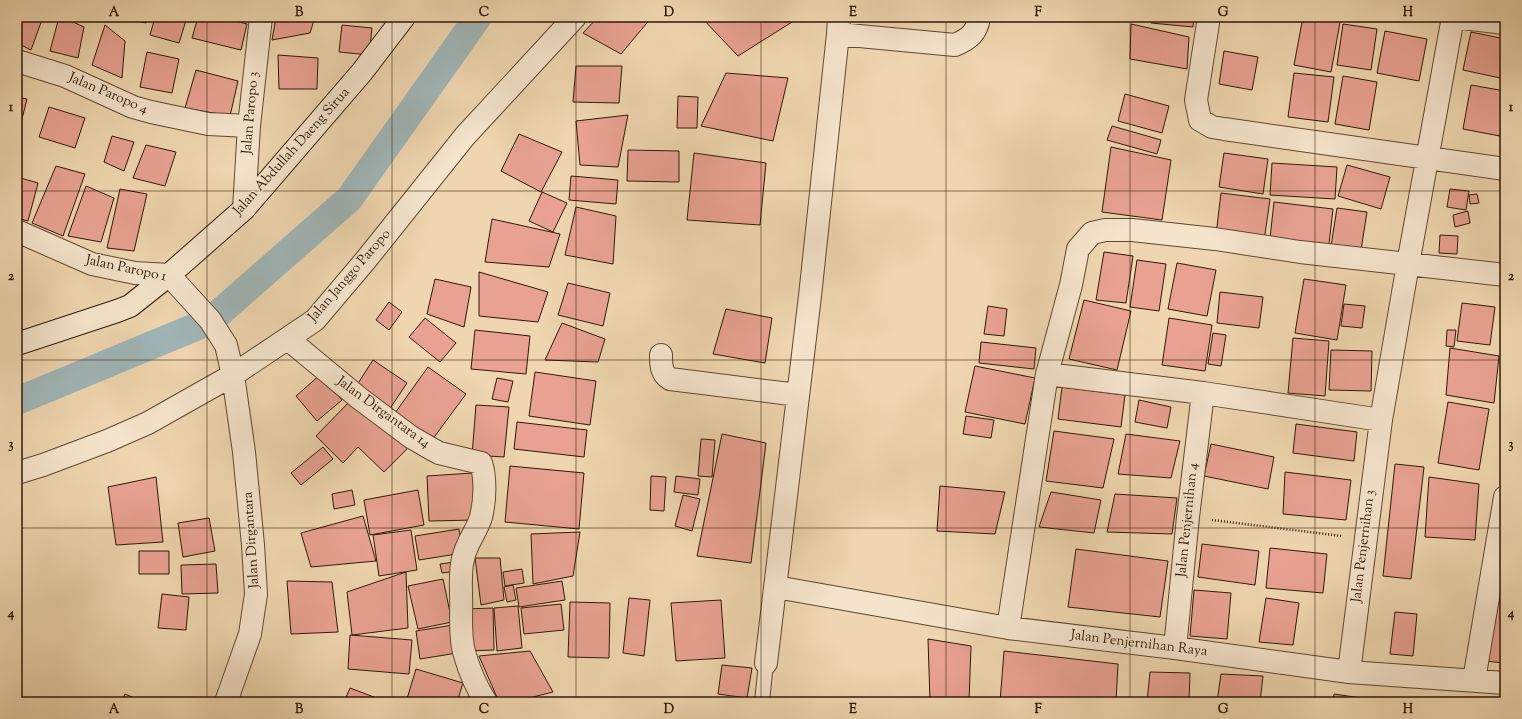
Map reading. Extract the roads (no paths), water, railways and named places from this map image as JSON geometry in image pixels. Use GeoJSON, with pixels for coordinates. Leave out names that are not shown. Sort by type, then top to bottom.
{"type":"FeatureCollection","features":[{"type":"Feature","properties":{"kind":"street","name":"Jalan Paropo 3"},"geometry":{"type":"LineString","coordinates":[[244,209],[249,126],[261,17]]}},
{"type":"Feature","properties":{"kind":"street","name":"Jalan Abdullah Daeng Sirua"},"geometry":{"type":"LineString","coordinates":[[17,344],[130,306],[169,275],[244,209],[362,72],[404,17]]}},
{"type":"Feature","properties":{"kind":"street","name":"Jalan Janggo Paropo"},"geometry":{"type":"LineString","coordinates":[[17,473],[107,441],[148,423],[233,375],[315,320],[365,261],[465,136],[575,17]]}},
{"type":"Feature","properties":{"kind":"street"},"geometry":{"type":"LineString","coordinates":[[766,663],[798,395],[838,25],[955,45],[968,39],[976,31],[979,17]]}},
{"type":"Feature","properties":{"kind":"street"},"geometry":{"type":"LineString","coordinates":[[1209,17],[1196,100],[1200,120],[1205,124],[1224,129],[1505,169]]}},
{"type":"Feature","properties":{"kind":"street"},"geometry":{"type":"LineString","coordinates":[[1454,17],[1498,21]]}},
{"type":"Feature","properties":{"kind":"street","name":"Jalan Penjernihan 3"},"geometry":{"type":"LineString","coordinates":[[1349,672],[1380,420],[1454,17]]}},
{"type":"Feature","properties":{"kind":"street","name":"Jalan Paropo 4"},"geometry":{"type":"LineString","coordinates":[[17,61],[65,76],[133,108],[208,124],[249,126]]}},
{"type":"Feature","properties":{"kind":"street"},"geometry":{"type":"LineString","coordinates":[[1008,628],[1047,374],[1078,249],[1092,233],[1105,230],[1132,230],[1215,239],[1300,252],[1505,275]]}},
{"type":"Feature","properties":{"kind":"street","name":"Jalan Paropo 1"},"geometry":{"type":"LineString","coordinates":[[17,232],[92,264],[135,273],[169,275],[210,320],[226,345],[233,375]]}},
{"type":"Feature","properties":{"kind":"street","name":"Jalan Dirgantara 14"},"geometry":{"type":"LineString","coordinates":[[288,339],[359,398],[411,437],[439,452],[481,463],[485,478],[481,517],[463,558],[461,610],[464,652],[475,685],[486,702]]}},
{"type":"Feature","properties":{"kind":"street"},"geometry":{"type":"LineString","coordinates":[[661,354],[663,372],[670,379],[798,395]]}},
{"type":"Feature","properties":{"kind":"street"},"geometry":{"type":"LineString","coordinates":[[1047,374],[1203,393],[1380,420]]}},
{"type":"Feature","properties":{"kind":"street","name":"Jalan Dirgantara"},"geometry":{"type":"LineString","coordinates":[[226,702],[250,634],[256,594],[254,545],[244,452],[233,375]]}},
{"type":"Feature","properties":{"kind":"street","name":"Jalan Penjernihan 4"},"geometry":{"type":"LineString","coordinates":[[1175,648],[1188,517],[1203,393]]}},
{"type":"Feature","properties":{"kind":"street"},"geometry":{"type":"LineString","coordinates":[[1474,680],[1505,497]]}},
{"type":"Feature","properties":{"kind":"street","name":"Jalan Penjernihan Raya"},"geometry":{"type":"LineString","coordinates":[[776,587],[1008,628],[1175,648],[1349,672],[1505,683]]}},
{"type":"Feature","properties":{"kind":"lane"},"geometry":{"type":"LineString","coordinates":[[762,702],[766,663]]}},
{"type":"Feature","properties":{"kind":"waterway"},"geometry":{"type":"LineString","coordinates":[[17,401],[210,321],[349,199],[478,17]]}}]}
